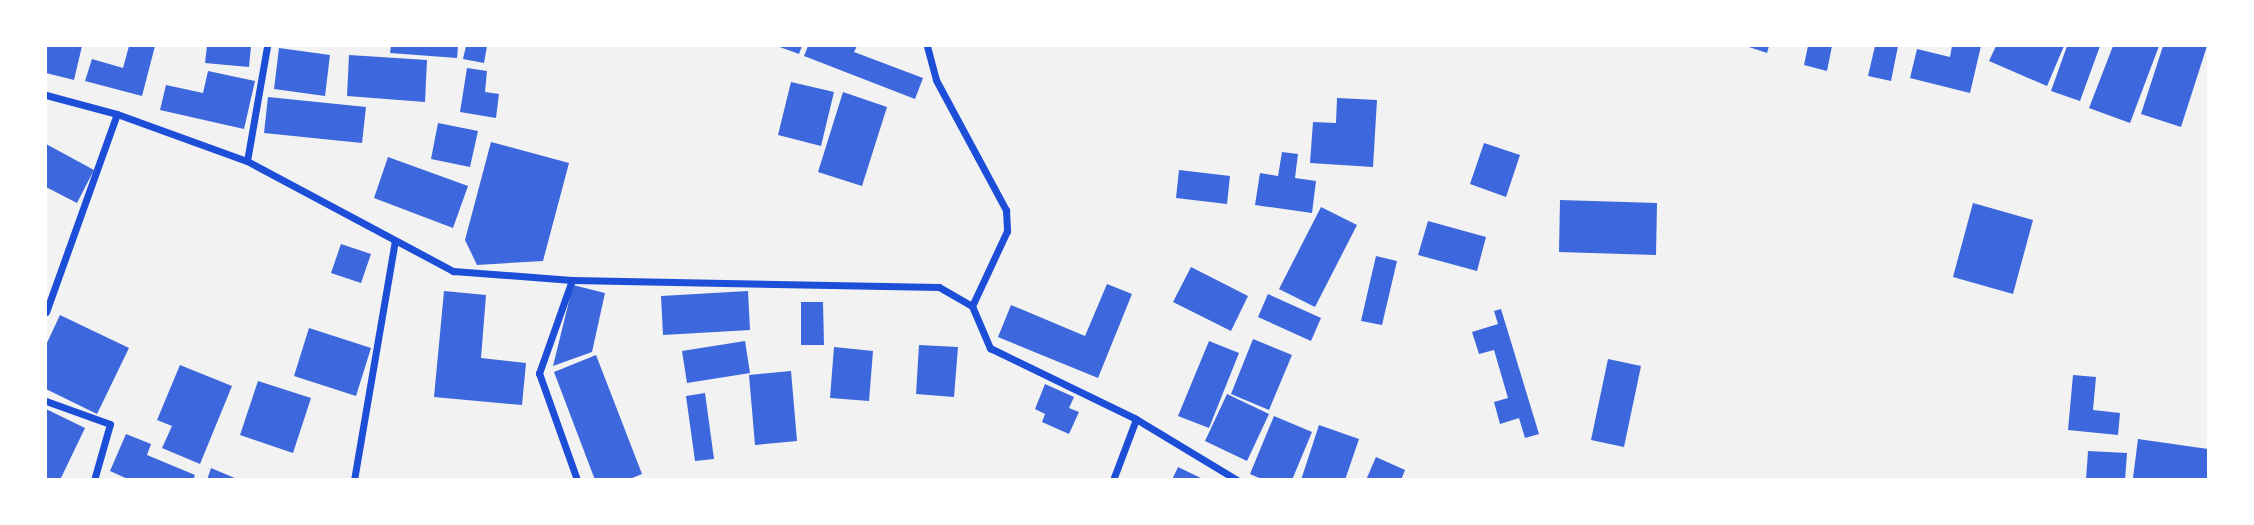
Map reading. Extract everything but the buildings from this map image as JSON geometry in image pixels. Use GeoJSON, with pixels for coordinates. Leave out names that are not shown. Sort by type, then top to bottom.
{"type":"FeatureCollection","features":[{"type":"Feature","properties":{"kind":"street"},"geometry":{"type":"LineString","coordinates":[[247,161],[267,46]]}},
{"type":"Feature","properties":{"kind":"street"},"geometry":{"type":"LineString","coordinates":[[927,46],[936,80],[1006,210],[1007,230],[972,306]]}},
{"type":"Feature","properties":{"kind":"street"},"geometry":{"type":"LineString","coordinates":[[46,95],[117,114],[247,161],[453,271],[572,280],[939,287],[972,306],[990,348],[1136,419],[1237,480]]}},
{"type":"Feature","properties":{"kind":"street"},"geometry":{"type":"LineString","coordinates":[[46,308],[117,114]]}},
{"type":"Feature","properties":{"kind":"street"},"geometry":{"type":"LineString","coordinates":[[354,480],[395,241]]}},
{"type":"Feature","properties":{"kind":"street"},"geometry":{"type":"LineString","coordinates":[[572,280],[539,373],[577,480]]}},
{"type":"Feature","properties":{"kind":"street"},"geometry":{"type":"LineString","coordinates":[[46,401],[110,424],[94,480]]}},
{"type":"Feature","properties":{"kind":"street"},"geometry":{"type":"LineString","coordinates":[[1113,480],[1136,419]]}}]}
